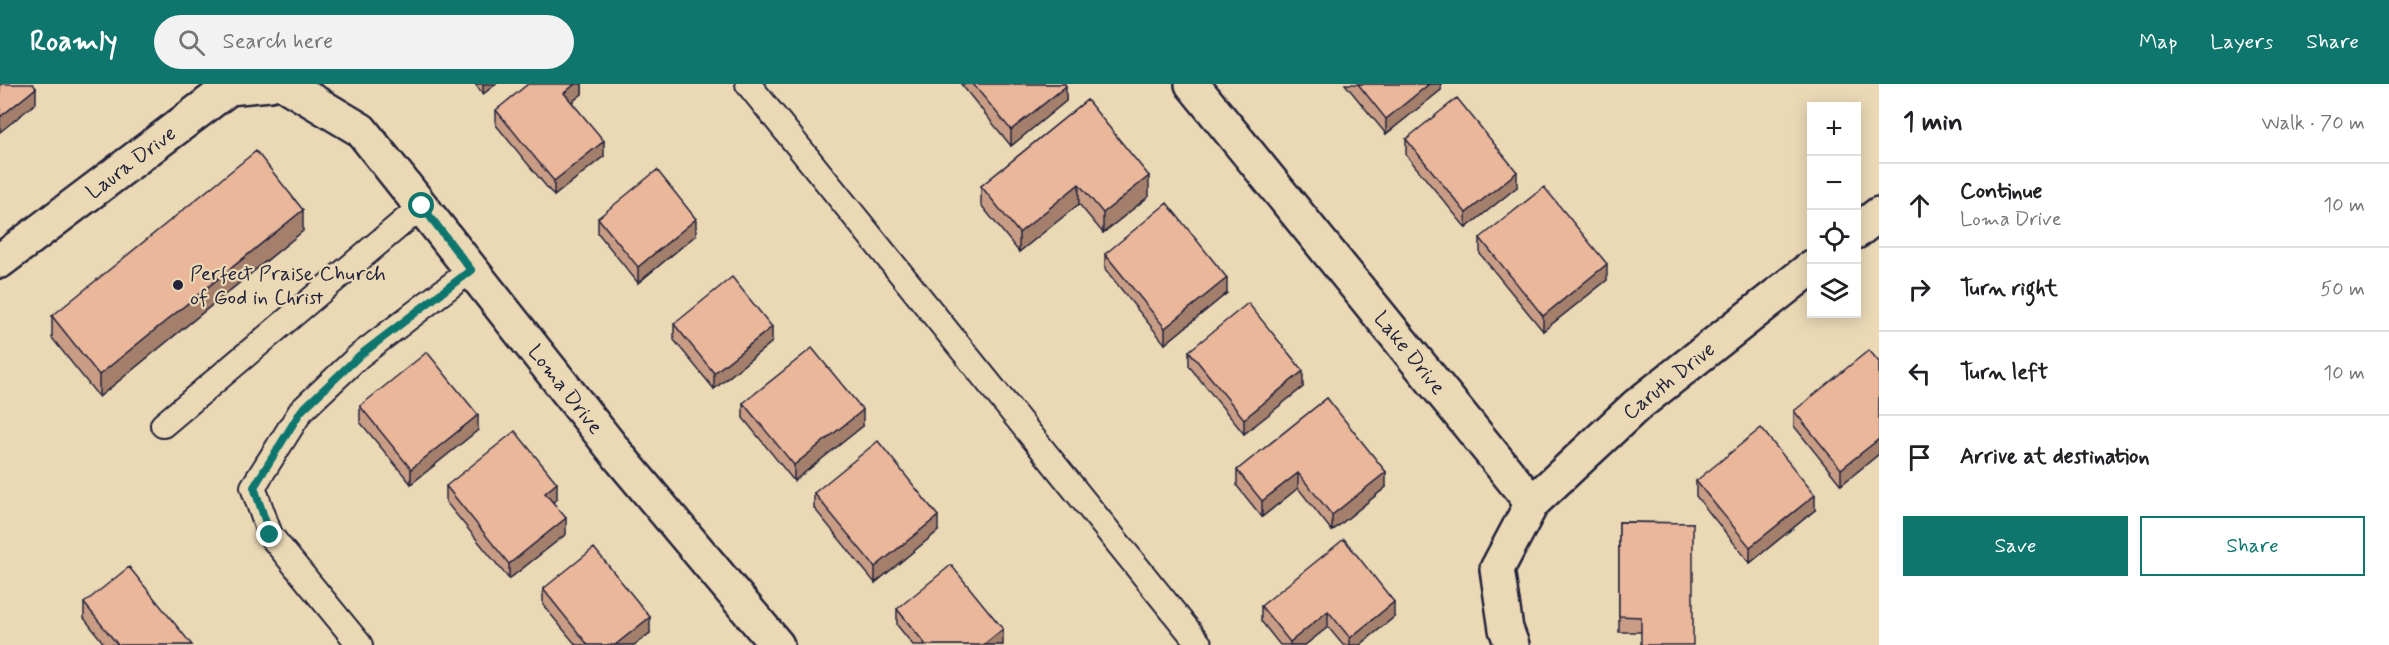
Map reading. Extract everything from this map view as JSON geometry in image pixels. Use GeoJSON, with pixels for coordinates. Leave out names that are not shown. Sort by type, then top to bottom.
{"type":"FeatureCollection","features":[{"type":"Feature","properties":{"kind":"street","name":"Laura Drive"},"geometry":{"type":"LineString","coordinates":[[0,261],[229,88],[270,84]]}},
{"type":"Feature","properties":{"kind":"street","name":"Loma Drive"},"geometry":{"type":"LineString","coordinates":[[284,84],[361,130],[621,459],[777,645]]}},
{"type":"Feature","properties":{"kind":"street","name":"Lake Drive"},"geometry":{"type":"LineString","coordinates":[[1192,84],[1532,503]]}},
{"type":"Feature","properties":{"kind":"street"},"geometry":{"type":"LineString","coordinates":[[1861,229],[1879,214]]}},
{"type":"Feature","properties":{"kind":"street","name":"Caruth Drive"},"geometry":{"type":"LineString","coordinates":[[1532,503],[1636,406],[1807,271]]}},
{"type":"Feature","properties":{"kind":"street"},"geometry":{"type":"LineString","coordinates":[[1512,645],[1506,629],[1497,569],[1532,503]]}},
{"type":"Feature","properties":{"kind":"lane"},"geometry":{"type":"LineString","coordinates":[[748,84],[1200,645]]}},
{"type":"Feature","properties":{"kind":"lane"},"geometry":{"type":"LineString","coordinates":[[163,425],[422,206]]}},
{"type":"Feature","properties":{"kind":"lane"},"geometry":{"type":"LineString","coordinates":[[360,645],[270,535],[254,487],[301,411],[359,356],[471,270]]}},
{"type":"Feature","properties":{"kind":"building"},"geometry":{"type":"Polygon","coordinates":[[[0,84],[33,84],[36,88],[0,117],[0,84]]]}},
{"type":"Feature","properties":{"kind":"building"},"geometry":{"type":"Polygon","coordinates":[[[528,84],[575,84],[564,93],[604,141],[554,181],[496,110],[528,84]]]}},
{"type":"Feature","properties":{"kind":"building"},"geometry":{"type":"Polygon","coordinates":[[[973,84],[1065,84],[1066,86],[1011,130],[973,84]]]}},
{"type":"Feature","properties":{"kind":"building"},"geometry":{"type":"Polygon","coordinates":[[[1358,84],[1429,84],[1386,119],[1358,84]]]}},
{"type":"Feature","properties":{"kind":"building"},"geometry":{"type":"Polygon","coordinates":[[[1457,98],[1517,172],[1466,213],[1406,139],[1457,98]]]}},
{"type":"Feature","properties":{"kind":"building"},"geometry":{"type":"Polygon","coordinates":[[[1087,100],[1149,176],[1103,213],[1079,184],[1019,233],[981,186],[1087,100]]]}},
{"type":"Feature","properties":{"kind":"building","name":"Perfect Praise Church of God in Christ"},"geometry":{"type":"Polygon","coordinates":[[[256,151],[303,210],[99,375],[52,316],[256,151]]]}},
{"type":"Feature","properties":{"kind":"building"},"geometry":{"type":"Polygon","coordinates":[[[657,170],[696,219],[638,267],[598,218],[657,170]]]}},
{"type":"Feature","properties":{"kind":"building"},"geometry":{"type":"Polygon","coordinates":[[[1544,187],[1607,264],[1543,316],[1480,238],[1544,187]]]}},
{"type":"Feature","properties":{"kind":"building"},"geometry":{"type":"Polygon","coordinates":[[[1167,203],[1227,278],[1165,328],[1105,254],[1167,203]]]}},
{"type":"Feature","properties":{"kind":"building"},"geometry":{"type":"Polygon","coordinates":[[[732,277],[772,327],[714,373],[674,324],[732,277]]]}},
{"type":"Feature","properties":{"kind":"building"},"geometry":{"type":"Polygon","coordinates":[[[1248,303],[1303,371],[1244,419],[1189,351],[1248,303]]]}},
{"type":"Feature","properties":{"kind":"building"},"geometry":{"type":"Polygon","coordinates":[[[812,348],[863,410],[794,465],[743,403],[812,348]]]}},
{"type":"Feature","properties":{"kind":"building"},"geometry":{"type":"Polygon","coordinates":[[[1869,350],[1879,362],[1879,439],[1841,469],[1794,411],[1869,350]]]}},
{"type":"Feature","properties":{"kind":"building"},"geometry":{"type":"Polygon","coordinates":[[[427,352],[478,415],[411,469],[360,406],[427,352]]]}},
{"type":"Feature","properties":{"kind":"building"},"geometry":{"type":"Polygon","coordinates":[[[1327,398],[1386,472],[1332,515],[1298,473],[1262,501],[1237,470],[1327,398]]]}},
{"type":"Feature","properties":{"kind":"building"},"geometry":{"type":"Polygon","coordinates":[[[1761,428],[1815,495],[1750,547],[1696,481],[1761,428]]]}},
{"type":"Feature","properties":{"kind":"building"},"geometry":{"type":"Polygon","coordinates":[[[515,431],[557,483],[545,493],[566,518],[509,564],[446,486],[515,431]]]}},
{"type":"Feature","properties":{"kind":"building"},"geometry":{"type":"Polygon","coordinates":[[[878,441],[938,516],[875,567],[814,493],[878,441]]]}},
{"type":"Feature","properties":{"kind":"building"},"geometry":{"type":"Polygon","coordinates":[[[1619,522],[1693,523],[1693,645],[1641,645],[1641,617],[1619,616],[1619,522]]]}},
{"type":"Feature","properties":{"kind":"building"},"geometry":{"type":"Polygon","coordinates":[[[1344,539],[1394,602],[1350,638],[1328,611],[1290,642],[1261,606],[1344,539]]]}},
{"type":"Feature","properties":{"kind":"building"},"geometry":{"type":"Polygon","coordinates":[[[594,548],[650,617],[615,645],[588,645],[543,589],[594,548]]]}},
{"type":"Feature","properties":{"kind":"building"},"geometry":{"type":"Polygon","coordinates":[[[951,565],[1003,629],[983,645],[926,645],[897,609],[951,565]]]}},
{"type":"Feature","properties":{"kind":"building"},"geometry":{"type":"Polygon","coordinates":[[[129,567],[192,645],[118,645],[84,603],[129,567]]]}},
{"type":"Feature","properties":{"kind":"place","name":"Perfect Praise Church of God in Christ"},"geometry":{"type":"Point","coordinates":[178,285]}},
{"type":"Feature","properties":{"kind":"route"},"geometry":{"type":"LineString","coordinates":[[270,535],[254,487],[301,411],[359,356],[471,270],[422,206]]}}]}
